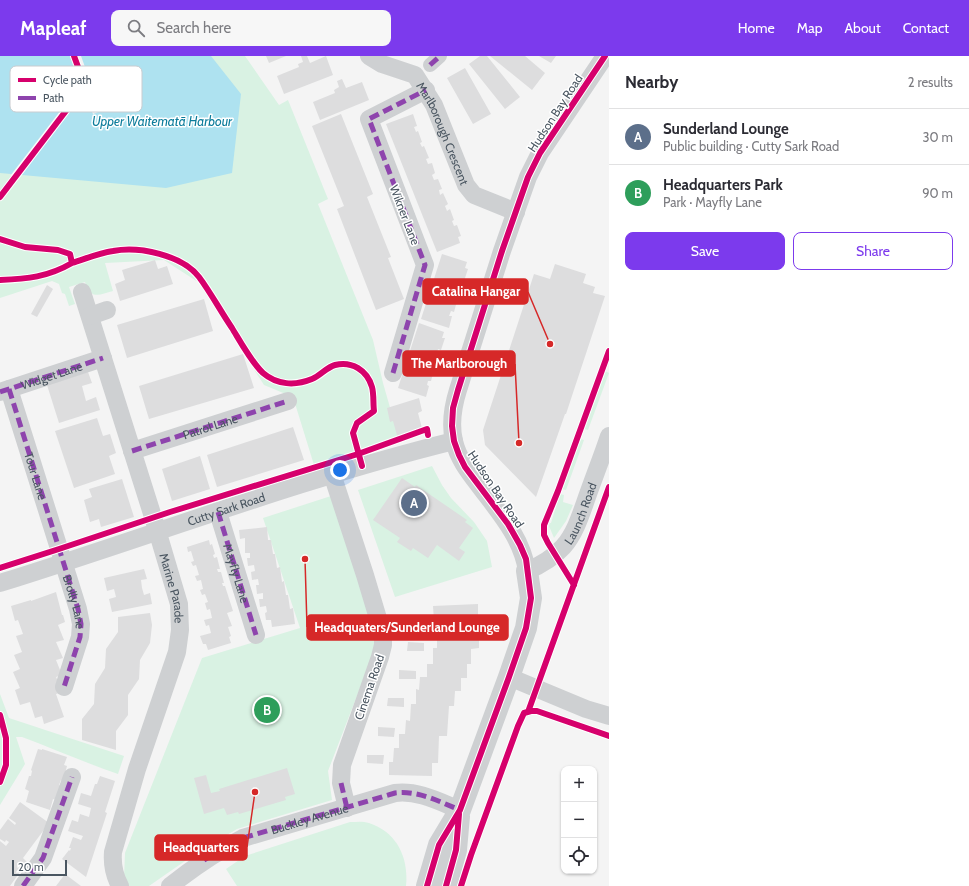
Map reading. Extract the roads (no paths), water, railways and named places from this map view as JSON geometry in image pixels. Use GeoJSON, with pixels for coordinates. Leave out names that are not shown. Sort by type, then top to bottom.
{"type":"FeatureCollection","features":[{"type":"Feature","properties":{"kind":"street","name":"Marlborough Crescent"},"geometry":{"type":"LineString","coordinates":[[369,56],[382,64],[415,75],[426,90],[434,105],[466,185],[474,195],[516,212]]}},
{"type":"Feature","properties":{"kind":"street","name":"Hudson Bay Road"},"geometry":{"type":"LineString","coordinates":[[460,810],[510,677],[528,618],[531,598],[526,559],[520,544],[508,524],[465,468],[459,455],[454,441],[452,426],[453,408],[528,177],[540,153],[605,56]]}},
{"type":"Feature","properties":{"kind":"street","name":"Wikner Lane"},"geometry":{"type":"LineString","coordinates":[[393,373],[425,265],[369,118],[426,90]]}},
{"type":"Feature","properties":{"kind":"street","name":"Marine Parade"},"geometry":{"type":"LineString","coordinates":[[82,292],[158,532],[179,604],[180,630],[177,652],[137,769],[116,839],[112,861],[115,876],[120,886]]}},
{"type":"Feature","properties":{"kind":"street"},"geometry":{"type":"LineString","coordinates":[[90,316],[107,310]]}},
{"type":"Feature","properties":{"kind":"street","name":"Widget Lane"},"geometry":{"type":"LineString","coordinates":[[4,391],[103,358]]}},
{"type":"Feature","properties":{"kind":"street","name":"Tour Lane"},"geometry":{"type":"LineString","coordinates":[[4,391],[64,563]]}},
{"type":"Feature","properties":{"kind":"street","name":"Patrol Lane"},"geometry":{"type":"LineString","coordinates":[[132,451],[288,401]]}},
{"type":"Feature","properties":{"kind":"street","name":"Launch Road"},"geometry":{"type":"LineString","coordinates":[[528,571],[556,555],[572,535],[609,436]]}},
{"type":"Feature","properties":{"kind":"street","name":"Cutty Sark Road"},"geometry":{"type":"LineString","coordinates":[[0,583],[332,474],[454,441]]}},
{"type":"Feature","properties":{"kind":"street","name":"Cinema Road"},"geometry":{"type":"LineString","coordinates":[[332,474],[366,575],[383,635],[383,644],[380,657],[342,765],[341,783],[347,808]]}},
{"type":"Feature","properties":{"kind":"street","name":"Mayfly Lane"},"geometry":{"type":"LineString","coordinates":[[218,512],[256,635]]}},
{"type":"Feature","properties":{"kind":"street","name":"Brolly Lane"},"geometry":{"type":"LineString","coordinates":[[64,563],[81,624],[80,636],[64,687]]}},
{"type":"Feature","properties":{"kind":"street"},"geometry":{"type":"LineString","coordinates":[[510,677],[586,709],[609,716]]}},
{"type":"Feature","properties":{"kind":"street"},"geometry":{"type":"LineString","coordinates":[[23,886],[42,858],[72,777]]}},
{"type":"Feature","properties":{"kind":"street","name":"Buckley Avenue"},"geometry":{"type":"LineString","coordinates":[[170,886],[222,848],[243,838],[396,793],[404,792],[424,796],[460,810]]}},
{"type":"Feature","properties":{"kind":"street"},"geometry":{"type":"LineString","coordinates":[[427,886],[440,845],[460,810]]}},
{"type":"Feature","properties":{"kind":"street"},"geometry":{"type":"LineString","coordinates":[[446,886],[456,850],[460,810]]}},
{"type":"Feature","properties":{"kind":"water","name":"Upper Waitematā Harbour"},"geometry":{"type":"Polygon","coordinates":[[[0,56],[211,56],[241,94],[232,173],[166,188],[0,173],[0,56]]]}},
{"type":"Feature","properties":{"kind":"place","name":"Catalina Hangar"},"geometry":{"type":"Point","coordinates":[550,344]}},
{"type":"Feature","properties":{"kind":"place","name":"The Marlborough"},"geometry":{"type":"Point","coordinates":[519,443]}},
{"type":"Feature","properties":{"kind":"place","name":"Sunderland Lounge"},"geometry":{"type":"Point","coordinates":[414,503]}},
{"type":"Feature","properties":{"kind":"place","name":"Headquaters/Sunderland Lounge"},"geometry":{"type":"Point","coordinates":[305,559]}},
{"type":"Feature","properties":{"kind":"place","name":"Headquarters Park"},"geometry":{"type":"Point","coordinates":[267,710]}},
{"type":"Feature","properties":{"kind":"place","name":"Headquarters"},"geometry":{"type":"Point","coordinates":[255,792]}}]}
